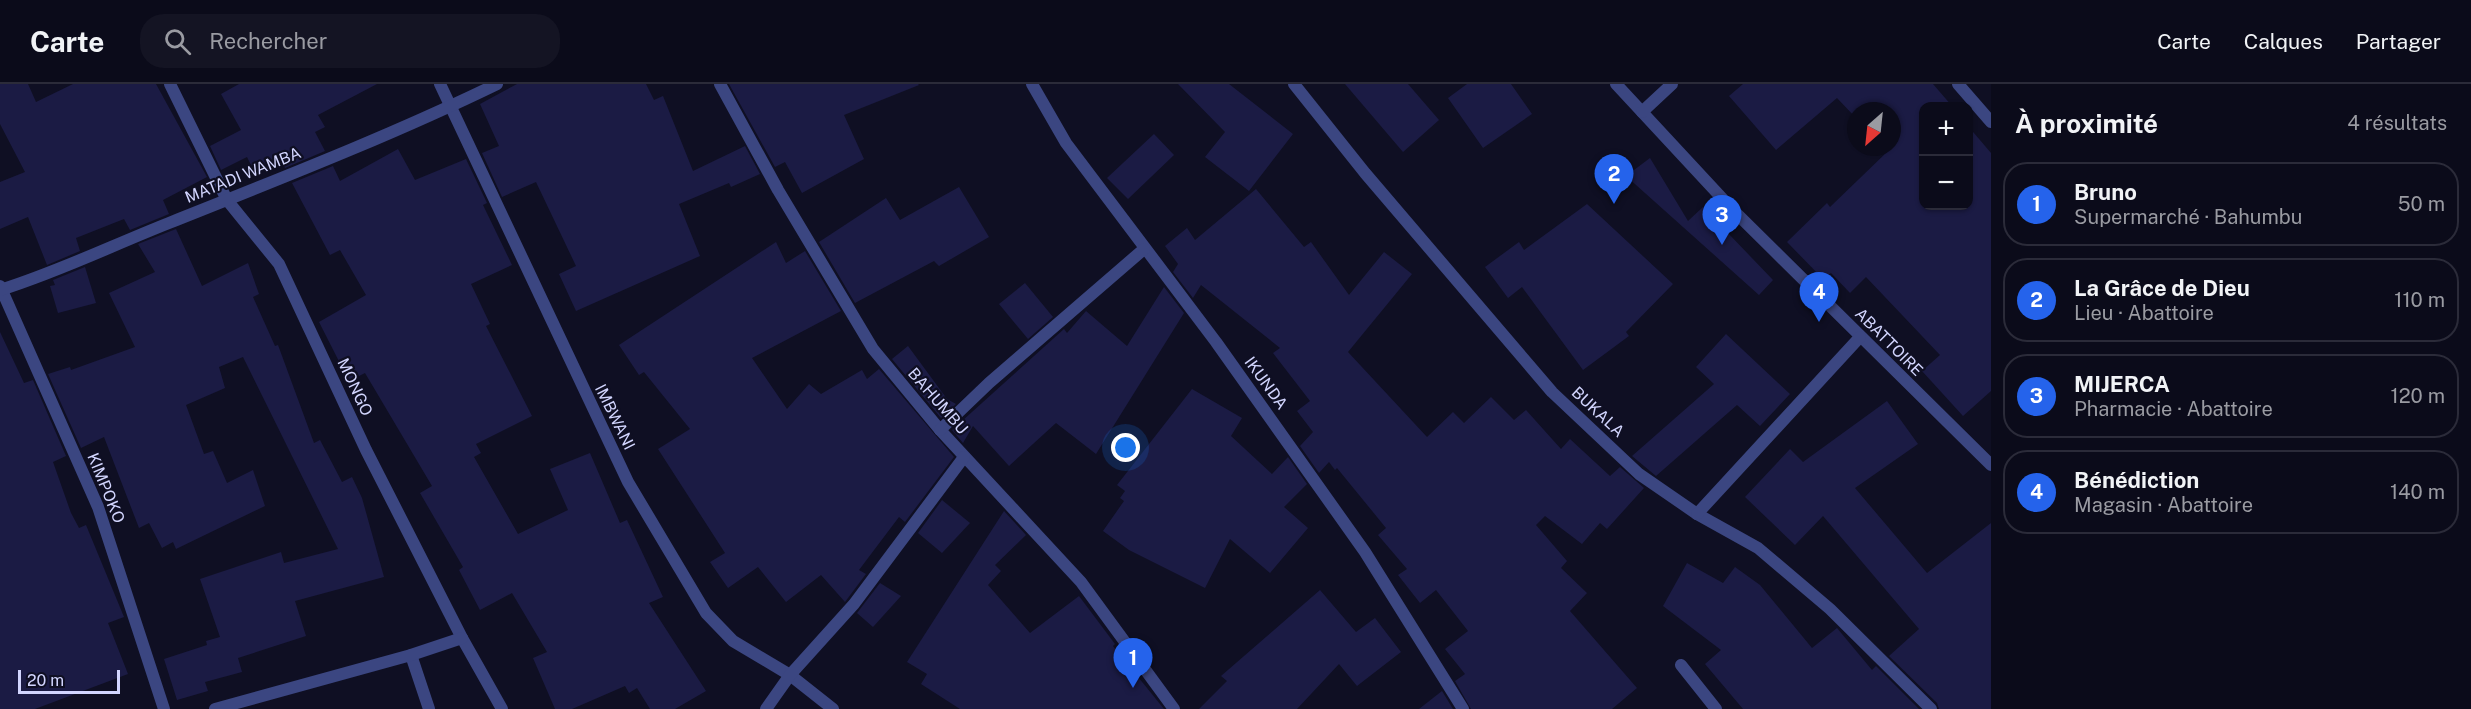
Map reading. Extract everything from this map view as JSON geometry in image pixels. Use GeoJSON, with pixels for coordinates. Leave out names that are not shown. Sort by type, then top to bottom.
{"type":"FeatureCollection","features":[{"type":"Feature","properties":{"kind":"street","name":"MONGO"},"geometry":{"type":"LineString","coordinates":[[170,84],[227,200],[279,264],[366,450],[462,638],[502,709]]}},
{"type":"Feature","properties":{"kind":"street","name":"IMBWANI"},"geometry":{"type":"LineString","coordinates":[[440,84],[628,482],[706,613],[733,641],[790,675],[832,709]]}},
{"type":"Feature","properties":{"kind":"street","name":"MATADI WAMBA"},"geometry":{"type":"LineString","coordinates":[[0,288],[78,262],[450,106],[496,84]]}},
{"type":"Feature","properties":{"kind":"street","name":"BAHUMBU"},"geometry":{"type":"LineString","coordinates":[[720,84],[777,190],[873,349],[964,457],[1081,582],[1174,709]]}},
{"type":"Feature","properties":{"kind":"street","name":"IKUNDA"},"geometry":{"type":"LineString","coordinates":[[1032,84],[1066,143],[1216,342],[1365,552],[1463,709]]}},
{"type":"Feature","properties":{"kind":"street","name":"BUKALA"},"geometry":{"type":"LineString","coordinates":[[1294,84],[1365,173],[1552,392],[1639,474],[1697,514],[1758,548],[1830,609],[1931,709]]}},
{"type":"Feature","properties":{"kind":"street","name":"ABATTOIRE"},"geometry":{"type":"LineString","coordinates":[[1616,84],[1733,210],[1991,465]]}},
{"type":"Feature","properties":{"kind":"street"},"geometry":{"type":"LineString","coordinates":[[1642,112],[1672,84]]}},
{"type":"Feature","properties":{"kind":"street"},"geometry":{"type":"LineString","coordinates":[[1958,84],[1991,122]]}},
{"type":"Feature","properties":{"kind":"street"},"geometry":{"type":"LineString","coordinates":[[940,430],[989,383],[1144,249]]}},
{"type":"Feature","properties":{"kind":"street","name":"KIMPOKO"},"geometry":{"type":"LineString","coordinates":[[0,288],[98,507],[164,709]]}},
{"type":"Feature","properties":{"kind":"street"},"geometry":{"type":"LineString","coordinates":[[1697,514],[1860,337]]}},
{"type":"Feature","properties":{"kind":"street"},"geometry":{"type":"LineString","coordinates":[[766,709],[790,675],[855,604],[964,457]]}},
{"type":"Feature","properties":{"kind":"street"},"geometry":{"type":"LineString","coordinates":[[215,709],[411,655],[462,638]]}},
{"type":"Feature","properties":{"kind":"street"},"geometry":{"type":"LineString","coordinates":[[411,655],[429,709]]}},
{"type":"Feature","properties":{"kind":"street"},"geometry":{"type":"LineString","coordinates":[[1681,665],[1716,709]]}},
{"type":"Feature","properties":{"kind":"building"},"geometry":{"type":"Polygon","coordinates":[[[0,84],[28,84],[36,102],[73,84],[156,84],[207,177],[163,200],[169,214],[130,230],[124,219],[76,238],[80,251],[47,265],[28,217],[0,229],[0,182],[25,172],[0,124],[0,84]]]}},
{"type":"Feature","properties":{"kind":"building"},"geometry":{"type":"Polygon","coordinates":[[[239,84],[377,84],[318,115],[325,127],[315,132],[325,151],[285,168],[279,157],[254,171],[247,157],[221,170],[210,146],[241,130],[221,94],[239,84]]]}},
{"type":"Feature","properties":{"kind":"building"},"geometry":{"type":"Polygon","coordinates":[[[517,84],[646,84],[654,100],[663,96],[693,171],[745,146],[760,174],[731,187],[729,183],[679,204],[700,256],[576,311],[559,274],[576,266],[536,182],[502,197],[482,153],[499,146],[480,104],[517,84]]]}},
{"type":"Feature","properties":{"kind":"building"},"geometry":{"type":"Polygon","coordinates":[[[729,84],[919,85],[844,115],[864,159],[802,193],[785,162],[775,167],[729,84]]]}},
{"type":"Feature","properties":{"kind":"building"},"geometry":{"type":"Polygon","coordinates":[[[1178,84],[1229,84],[1293,134],[1249,191],[1205,157],[1225,132],[1178,84]]]}},
{"type":"Feature","properties":{"kind":"building"},"geometry":{"type":"Polygon","coordinates":[[[1345,84],[1408,84],[1439,120],[1403,152],[1345,84]]]}},
{"type":"Feature","properties":{"kind":"building"},"geometry":{"type":"Polygon","coordinates":[[[1467,84],[1511,84],[1532,114],[1483,148],[1448,98],[1467,84]]]}},
{"type":"Feature","properties":{"kind":"building"},"geometry":{"type":"Polygon","coordinates":[[[1743,84],[1933,84],[1949,102],[1919,102],[1919,210],[1973,210],[1973,132],[1991,153],[1991,391],[1963,416],[1922,371],[1940,355],[1866,277],[1850,293],[1831,273],[1823,279],[1787,242],[1827,203],[1830,207],[1883,156],[1901,156],[1901,102],[1847,102],[1847,109],[1837,98],[1776,150],[1729,96],[1743,84]]]}},
{"type":"Feature","properties":{"kind":"building"},"geometry":{"type":"Polygon","coordinates":[[[1154,134],[1174,155],[1128,199],[1107,178],[1154,134]]]}},
{"type":"Feature","properties":{"kind":"building"},"geometry":{"type":"Polygon","coordinates":[[[398,149],[415,180],[466,159],[487,203],[483,205],[512,265],[471,284],[490,324],[486,326],[532,416],[476,444],[481,453],[474,457],[518,534],[568,510],[550,469],[590,453],[620,523],[627,520],[663,597],[649,603],[706,691],[675,709],[650,709],[637,688],[629,693],[625,686],[572,709],[555,709],[533,658],[547,652],[512,593],[480,610],[459,570],[463,567],[420,493],[432,486],[365,373],[349,381],[319,322],[366,295],[340,250],[330,255],[292,183],[333,166],[340,181],[398,149]]]}},
{"type":"Feature","properties":{"kind":"building"},"geometry":{"type":"Polygon","coordinates":[[[1650,158],[1688,221],[1703,207],[1773,280],[1759,295],[1626,176],[1650,158]]]}},
{"type":"Feature","properties":{"kind":"building"},"geometry":{"type":"Polygon","coordinates":[[[959,187],[989,237],[939,266],[934,261],[855,303],[819,242],[886,198],[900,220],[959,187]]]}},
{"type":"Feature","properties":{"kind":"building"},"geometry":{"type":"Polygon","coordinates":[[[1256,189],[1304,247],[1311,242],[1349,295],[1384,252],[1412,274],[1348,352],[1427,437],[1453,412],[1464,423],[1491,397],[1514,420],[1526,410],[1561,449],[1570,439],[1610,476],[1620,467],[1644,488],[1607,529],[1600,523],[1582,544],[1545,516],[1536,525],[1567,561],[1561,568],[1587,593],[1570,611],[1637,688],[1612,709],[1471,709],[1455,681],[1465,674],[1445,649],[1468,631],[1436,590],[1420,603],[1398,575],[1407,569],[1378,535],[1386,528],[1337,468],[1335,470],[1329,462],[1319,473],[1300,446],[1313,432],[1297,411],[1310,401],[1273,353],[1280,348],[1201,285],[1193,298],[1173,272],[1178,264],[1165,246],[1187,228],[1195,240],[1256,189]]]}},
{"type":"Feature","properties":{"kind":"building"},"geometry":{"type":"Polygon","coordinates":[[[1587,204],[1673,284],[1626,332],[1629,336],[1583,370],[1522,287],[1508,298],[1485,267],[1519,242],[1524,250],[1587,204]]]}},
{"type":"Feature","properties":{"kind":"building"},"geometry":{"type":"Polygon","coordinates":[[[176,229],[202,286],[248,263],[259,294],[253,297],[275,346],[278,345],[314,443],[320,440],[342,482],[352,477],[362,498],[384,577],[295,601],[306,636],[238,658],[242,672],[205,682],[208,691],[177,700],[164,659],[207,645],[206,641],[220,637],[200,579],[281,552],[284,563],[338,549],[243,357],[219,367],[225,388],[186,405],[204,454],[213,451],[227,483],[253,470],[265,506],[176,549],[173,542],[162,548],[149,523],[139,528],[104,437],[81,448],[48,374],[70,367],[71,370],[135,347],[109,293],[155,272],[138,244],[176,229]]]}},
{"type":"Feature","properties":{"kind":"building"},"geometry":{"type":"Polygon","coordinates":[[[776,242],[786,263],[805,251],[841,311],[752,358],[787,409],[809,384],[821,394],[862,370],[867,379],[879,369],[954,457],[905,522],[899,517],[859,570],[866,574],[845,602],[821,575],[786,602],[758,567],[728,588],[710,562],[725,553],[658,449],[690,429],[644,372],[639,375],[619,345],[776,242]]]}},
{"type":"Feature","properties":{"kind":"building"},"geometry":{"type":"Polygon","coordinates":[[[85,267],[96,303],[58,313],[50,286],[55,285],[53,280],[85,267]]]}},
{"type":"Feature","properties":{"kind":"building"},"geometry":{"type":"Polygon","coordinates":[[[1025,283],[1053,317],[1028,339],[999,304],[1025,283]]]}},
{"type":"Feature","properties":{"kind":"building"},"geometry":{"type":"Polygon","coordinates":[[[1164,287],[1184,313],[1096,454],[1056,423],[1009,466],[973,426],[963,443],[952,430],[1064,329],[1067,333],[1086,311],[1127,346],[1164,287]]]}},
{"type":"Feature","properties":{"kind":"building"},"geometry":{"type":"Polygon","coordinates":[[[0,332],[24,383],[33,380],[66,456],[53,462],[71,513],[79,528],[86,525],[124,617],[108,623],[128,674],[35,709],[0,709],[0,332]]]}},
{"type":"Feature","properties":{"kind":"building"},"geometry":{"type":"Polygon","coordinates":[[[1726,334],[1790,394],[1760,426],[1737,405],[1656,476],[1632,456],[1714,384],[1696,367],[1726,334]]]}},
{"type":"Feature","properties":{"kind":"building"},"geometry":{"type":"Polygon","coordinates":[[[908,346],[947,399],[956,404],[941,418],[892,359],[908,346]]]}},
{"type":"Feature","properties":{"kind":"building"},"geometry":{"type":"Polygon","coordinates":[[[1192,389],[1242,418],[1231,436],[1272,474],[1288,457],[1307,484],[1284,507],[1308,528],[1270,573],[1230,539],[1205,588],[1129,550],[1103,531],[1124,501],[1120,498],[1125,491],[1117,485],[1192,389]]]}},
{"type":"Feature","properties":{"kind":"building"},"geometry":{"type":"Polygon","coordinates":[[[1887,401],[1918,444],[1855,488],[1927,573],[1991,523],[1991,709],[1939,709],[1937,703],[1889,656],[1919,629],[1823,516],[1795,545],[1745,497],[1790,449],[1803,462],[1887,401]]]}},
{"type":"Feature","properties":{"kind":"building"},"geometry":{"type":"Polygon","coordinates":[[[942,500],[970,523],[942,553],[918,533],[942,500]]]}},
{"type":"Feature","properties":{"kind":"building"},"geometry":{"type":"Polygon","coordinates":[[[1004,511],[1026,535],[995,565],[1001,571],[988,585],[1030,633],[1079,596],[1115,644],[1113,646],[1164,709],[960,709],[921,684],[927,674],[907,662],[1004,511]]]}},
{"type":"Feature","properties":{"kind":"building"},"geometry":{"type":"Polygon","coordinates":[[[1687,563],[1723,583],[1735,567],[1760,585],[1812,648],[1837,628],[1872,670],[1876,666],[1919,709],[1743,709],[1705,664],[1721,650],[1663,606],[1687,563]]]}},
{"type":"Feature","properties":{"kind":"building"},"geometry":{"type":"Polygon","coordinates":[[[880,583],[901,596],[873,627],[857,613],[880,583]]]}},
{"type":"Feature","properties":{"kind":"building"},"geometry":{"type":"Polygon","coordinates":[[[1320,590],[1356,632],[1375,618],[1401,652],[1357,686],[1339,664],[1297,709],[1199,709],[1227,681],[1221,676],[1320,590]]]}},
{"type":"Feature","properties":{"kind":"building"},"geometry":{"type":"Polygon","coordinates":[[[1442,691],[1453,709],[1419,709],[1442,691]]]}},
{"type":"Feature","properties":{"kind":"place","name":"La Grâce de Dieu"},"geometry":{"type":"Point","coordinates":[1614,204]}},
{"type":"Feature","properties":{"kind":"place","name":"MIJERCA"},"geometry":{"type":"Point","coordinates":[1722,245]}},
{"type":"Feature","properties":{"kind":"place","name":"Bénédiction"},"geometry":{"type":"Point","coordinates":[1819,322]}},
{"type":"Feature","properties":{"kind":"place","name":"Bruno"},"geometry":{"type":"Point","coordinates":[1133,688]}}]}
